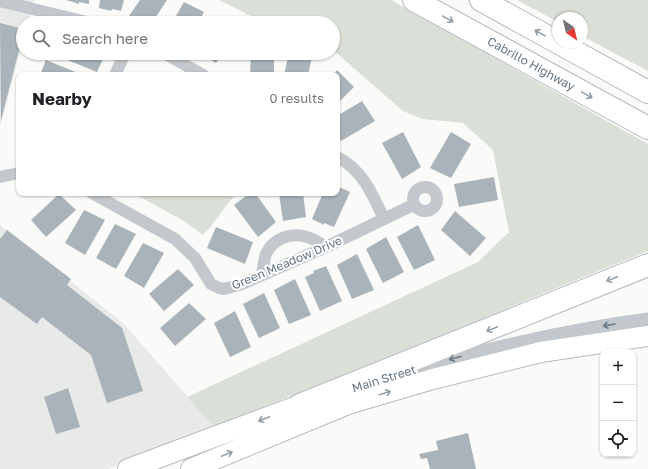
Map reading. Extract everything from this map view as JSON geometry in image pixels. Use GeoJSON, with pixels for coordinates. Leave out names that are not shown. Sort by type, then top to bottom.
{"type":"FeatureCollection","features":[{"type":"Feature","properties":{"kind":"highway","name":"Cabrillo Highway"},"geometry":{"type":"LineString","coordinates":[[414,0],[648,128]]}},
{"type":"Feature","properties":{"kind":"highway"},"geometry":{"type":"LineString","coordinates":[[481,0],[648,92]]}},
{"type":"Feature","properties":{"kind":"highway"},"geometry":{"type":"LineString","coordinates":[[300,405],[648,265]]}},
{"type":"Feature","properties":{"kind":"main road","name":"Main Street"},"geometry":{"type":"LineString","coordinates":[[191,469],[348,404],[433,379],[541,352],[648,336]]}},
{"type":"Feature","properties":{"kind":"main road","name":"Main Street"},"geometry":{"type":"LineString","coordinates":[[128,469],[300,405]]}},
{"type":"Feature","properties":{"kind":"street"},"geometry":{"type":"LineString","coordinates":[[0,1],[62,16]]}},
{"type":"Feature","properties":{"kind":"street"},"geometry":{"type":"LineString","coordinates":[[116,72],[122,60]]}},
{"type":"Feature","properties":{"kind":"street"},"geometry":{"type":"LineString","coordinates":[[176,60],[197,72]]}},
{"type":"Feature","properties":{"kind":"street"},"geometry":{"type":"LineString","coordinates":[[340,159],[363,178],[384,219]]}},
{"type":"Feature","properties":{"kind":"street"},"geometry":{"type":"LineString","coordinates":[[0,177],[16,174]]}},
{"type":"Feature","properties":{"kind":"street","name":"Green Meadow Drive"},"geometry":{"type":"LineString","coordinates":[[97,196],[166,234],[182,245],[195,258],[214,291],[230,289],[326,247],[413,204]]}},
{"type":"Feature","properties":{"kind":"street"},"geometry":{"type":"LineString","coordinates":[[262,275],[267,252],[271,246],[283,238],[291,236],[306,236],[326,247]]}},
{"type":"Feature","properties":{"kind":"street","name":"Main Street"},"geometry":{"type":"LineString","coordinates":[[300,405],[384,378],[492,349],[609,325],[648,320]]}},
{"type":"Feature","properties":{"kind":"street"},"geometry":{"type":"LineString","coordinates":[[541,352],[594,352],[648,346]]}},
{"type":"Feature","properties":{"kind":"shaded area"},"geometry":{"type":"Polygon","coordinates":[[[0,0],[34,0],[30,16],[16,16],[16,60],[18,60],[0,126],[0,0]]]}},
{"type":"Feature","properties":{"kind":"shaded area"},"geometry":{"type":"Polygon","coordinates":[[[219,0],[391,0],[648,144],[648,251],[214,427],[187,397],[478,262],[509,232],[493,150],[463,123],[423,119],[403,111],[340,56],[340,16],[249,15],[219,0]]]}},
{"type":"Feature","properties":{"kind":"shaded area"},"geometry":{"type":"Polygon","coordinates":[[[517,0],[648,0],[648,71],[588,39],[588,12],[552,12],[552,19],[517,0]]]}},
{"type":"Feature","properties":{"kind":"shaded area"},"geometry":{"type":"Polygon","coordinates":[[[138,196],[235,196],[203,235],[184,221],[138,196]]]}},
{"type":"Feature","properties":{"kind":"shaded area"},"geometry":{"type":"Polygon","coordinates":[[[0,225],[124,324],[214,427],[165,448],[108,469],[0,469],[0,225]]]}},
{"type":"Feature","properties":{"kind":"building"},"geometry":{"type":"Polygon","coordinates":[[[66,0],[89,0],[89,4],[79,2],[79,4],[66,0]]]}},
{"type":"Feature","properties":{"kind":"building"},"geometry":{"type":"Polygon","coordinates":[[[100,0],[124,0],[121,11],[112,9],[111,11],[99,8],[100,0]]]}},
{"type":"Feature","properties":{"kind":"building"},"geometry":{"type":"Polygon","coordinates":[[[140,0],[167,0],[157,16],[129,16],[140,0]]]}},
{"type":"Feature","properties":{"kind":"building"},"geometry":{"type":"Polygon","coordinates":[[[184,2],[204,12],[202,16],[176,16],[184,2]]]}},
{"type":"Feature","properties":{"kind":"building"},"geometry":{"type":"Polygon","coordinates":[[[0,23],[16,27],[16,60],[1,121],[0,23]]]}},
{"type":"Feature","properties":{"kind":"building"},"geometry":{"type":"Polygon","coordinates":[[[46,60],[76,72],[41,72],[46,60]]]}},
{"type":"Feature","properties":{"kind":"building"},"geometry":{"type":"Polygon","coordinates":[[[67,60],[103,60],[97,72],[67,60]]]}},
{"type":"Feature","properties":{"kind":"building"},"geometry":{"type":"Polygon","coordinates":[[[211,60],[218,60],[216,63],[211,60]]]}},
{"type":"Feature","properties":{"kind":"building"},"geometry":{"type":"Polygon","coordinates":[[[251,60],[274,60],[274,72],[250,72],[251,60]]]}},
{"type":"Feature","properties":{"kind":"building"},"geometry":{"type":"Polygon","coordinates":[[[287,60],[311,60],[309,72],[285,72],[287,60]]]}},
{"type":"Feature","properties":{"kind":"building"},"geometry":{"type":"Polygon","coordinates":[[[340,73],[354,87],[340,101],[340,73]]]}},
{"type":"Feature","properties":{"kind":"building"},"geometry":{"type":"Polygon","coordinates":[[[362,101],[375,121],[341,141],[340,114],[362,101]]]}},
{"type":"Feature","properties":{"kind":"building"},"geometry":{"type":"Polygon","coordinates":[[[403,132],[421,167],[402,179],[382,143],[403,132]]]}},
{"type":"Feature","properties":{"kind":"building"},"geometry":{"type":"Polygon","coordinates":[[[451,132],[471,144],[451,178],[430,168],[451,132]]]}},
{"type":"Feature","properties":{"kind":"building"},"geometry":{"type":"Polygon","coordinates":[[[494,177],[498,200],[459,207],[454,184],[494,177]]]}},
{"type":"Feature","properties":{"kind":"building"},"geometry":{"type":"Polygon","coordinates":[[[340,187],[350,192],[334,227],[324,223],[324,225],[312,219],[322,196],[340,196],[340,187]]]}},
{"type":"Feature","properties":{"kind":"building"},"geometry":{"type":"Polygon","coordinates":[[[57,196],[61,196],[76,210],[46,237],[31,220],[57,196]]]}},
{"type":"Feature","properties":{"kind":"building"},"geometry":{"type":"Polygon","coordinates":[[[246,196],[257,196],[276,222],[258,237],[234,205],[246,196]]]}},
{"type":"Feature","properties":{"kind":"building"},"geometry":{"type":"Polygon","coordinates":[[[279,196],[303,196],[306,217],[283,221],[279,196]]]}},
{"type":"Feature","properties":{"kind":"building"},"geometry":{"type":"Polygon","coordinates":[[[84,210],[105,220],[85,255],[65,243],[84,210]]]}},
{"type":"Feature","properties":{"kind":"building"},"geometry":{"type":"Polygon","coordinates":[[[455,211],[486,238],[470,256],[441,230],[455,211]]]}},
{"type":"Feature","properties":{"kind":"building"},"geometry":{"type":"Polygon","coordinates":[[[115,224],[136,234],[116,269],[96,258],[115,224]]]}},
{"type":"Feature","properties":{"kind":"building"},"geometry":{"type":"Polygon","coordinates":[[[418,225],[435,260],[414,270],[397,237],[418,225]]]}},
{"type":"Feature","properties":{"kind":"building"},"geometry":{"type":"Polygon","coordinates":[[[216,227],[253,242],[245,264],[207,248],[216,227]]]}},
{"type":"Feature","properties":{"kind":"building"},"geometry":{"type":"Polygon","coordinates":[[[7,230],[71,279],[67,285],[122,328],[143,391],[107,403],[91,355],[42,317],[37,324],[0,297],[0,239],[7,230]]]}},
{"type":"Feature","properties":{"kind":"building"},"geometry":{"type":"Polygon","coordinates":[[[386,237],[404,272],[383,283],[366,249],[386,237]]]}},
{"type":"Feature","properties":{"kind":"building"},"geometry":{"type":"Polygon","coordinates":[[[143,243],[164,253],[144,288],[124,276],[143,243]]]}},
{"type":"Feature","properties":{"kind":"building"},"geometry":{"type":"Polygon","coordinates":[[[357,254],[374,290],[352,299],[337,265],[357,254]]]}},
{"type":"Feature","properties":{"kind":"building"},"geometry":{"type":"Polygon","coordinates":[[[326,266],[342,301],[320,311],[305,277],[314,273],[313,271],[326,266]]]}},
{"type":"Feature","properties":{"kind":"building"},"geometry":{"type":"Polygon","coordinates":[[[178,269],[194,285],[164,311],[149,294],[178,269]]]}},
{"type":"Feature","properties":{"kind":"building"},"geometry":{"type":"Polygon","coordinates":[[[295,279],[311,315],[289,324],[274,290],[295,279]]]}},
{"type":"Feature","properties":{"kind":"building"},"geometry":{"type":"Polygon","coordinates":[[[264,293],[280,328],[259,338],[243,304],[264,293]]]}},
{"type":"Feature","properties":{"kind":"building"},"geometry":{"type":"Polygon","coordinates":[[[189,303],[206,319],[175,346],[160,328],[189,303]]]}},
{"type":"Feature","properties":{"kind":"building"},"geometry":{"type":"Polygon","coordinates":[[[235,311],[251,347],[230,357],[214,323],[235,311]]]}},
{"type":"Feature","properties":{"kind":"building"},"geometry":{"type":"Polygon","coordinates":[[[68,388],[80,427],[56,434],[44,397],[68,388]]]}},
{"type":"Feature","properties":{"kind":"building"},"geometry":{"type":"Polygon","coordinates":[[[468,433],[476,469],[430,469],[427,458],[421,459],[419,454],[438,450],[436,441],[468,433]]]}}]}
